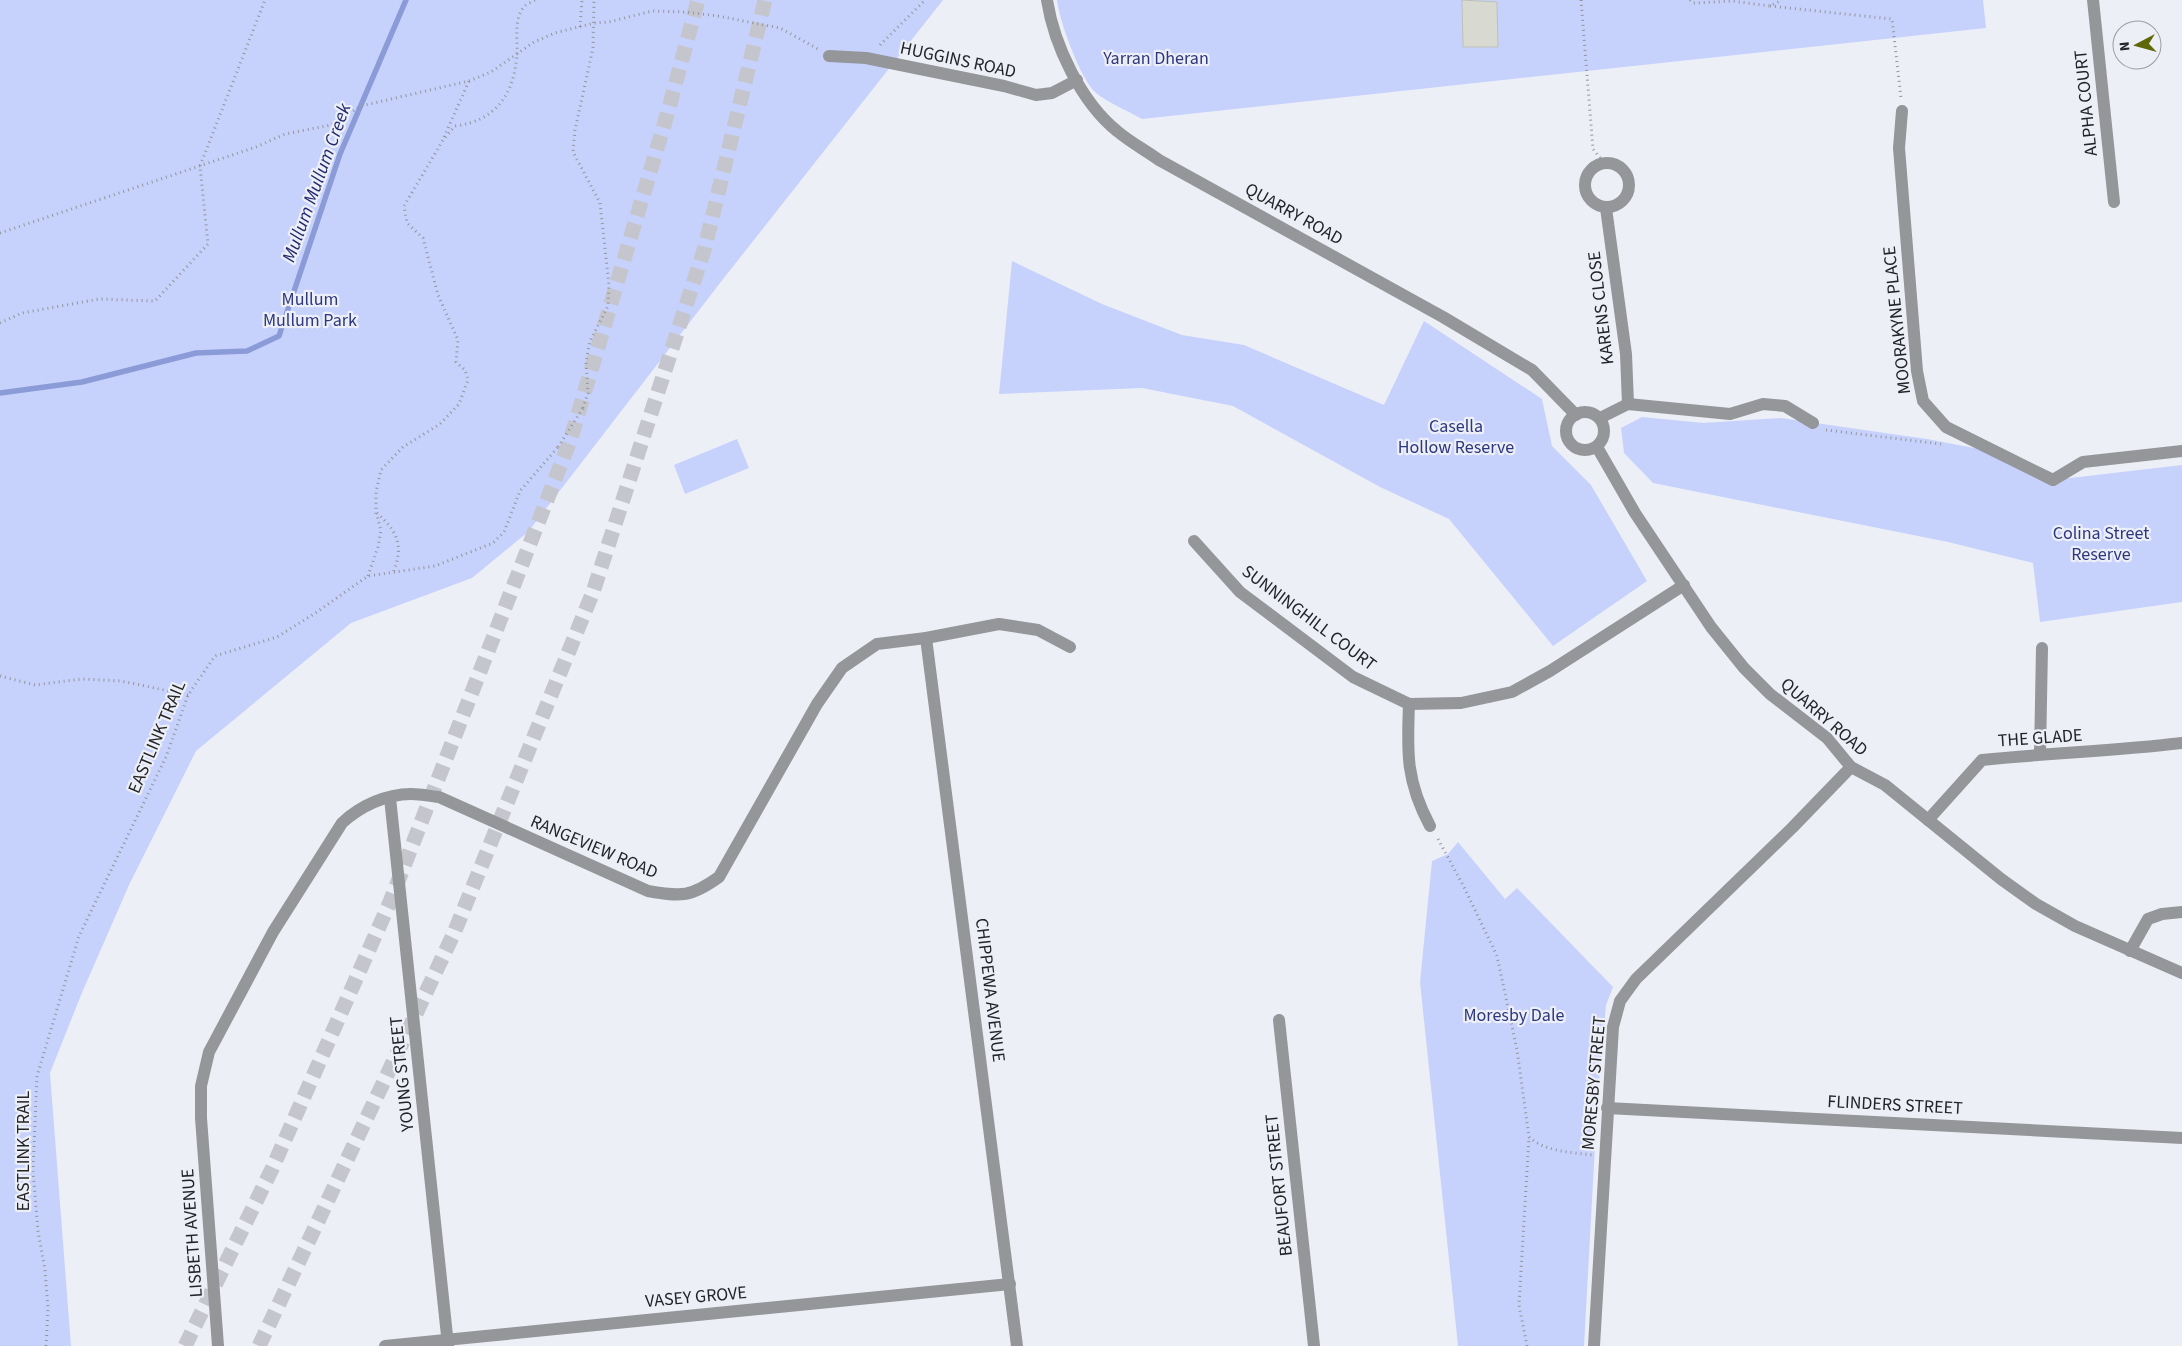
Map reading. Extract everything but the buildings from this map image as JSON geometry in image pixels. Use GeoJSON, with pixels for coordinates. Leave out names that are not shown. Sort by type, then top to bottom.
{"type":"FeatureCollection","features":[{"type":"Feature","properties":{"kind":"street","name":"QUARRY ROAD"},"geometry":{"type":"LineString","coordinates":[[1047,0],[1055,33],[1064,56],[1091,103],[1116,130],[1159,160],[1443,317],[1532,370],[1576,414]]}},
{"type":"Feature","properties":{"kind":"street","name":"ALPHA COURT"},"geometry":{"type":"LineString","coordinates":[[2093,0],[2114,202]]}},
{"type":"Feature","properties":{"kind":"street","name":"HUGGINS ROAD"},"geometry":{"type":"LineString","coordinates":[[829,56],[866,58],[1004,86],[1036,95],[1052,93],[1077,80]]}},
{"type":"Feature","properties":{"kind":"street","name":"MOORAKYNE PLACE"},"geometry":{"type":"LineString","coordinates":[[1902,111],[1899,148],[1917,371],[1923,401],[1946,427],[2053,480],[2083,462],[2182,450]]}},
{"type":"Feature","properties":{"kind":"street"},"geometry":{"type":"LineString","coordinates":[[1604,163],[1618,166],[1628,177],[1629,184],[1628,191],[1620,203],[1606,208],[1593,203],[1585,190],[1585,183],[1591,170],[1604,163]]}},
{"type":"Feature","properties":{"kind":"street","name":"KARENS CLOSE"},"geometry":{"type":"LineString","coordinates":[[1606,208],[1626,354],[1628,404]]}},
{"type":"Feature","properties":{"kind":"street"},"geometry":{"type":"LineString","coordinates":[[1600,418],[1628,404],[1730,414],[1763,404],[1785,406],[1813,423]]}},
{"type":"Feature","properties":{"kind":"street"},"geometry":{"type":"LineString","coordinates":[[1588,412],[1600,418],[1605,430],[1604,436],[1597,447],[1592,450],[1579,450],[1569,442],[1567,424],[1576,414],[1588,412]]}},
{"type":"Feature","properties":{"kind":"street","name":"QUARRY ROAD"},"geometry":{"type":"LineString","coordinates":[[1597,447],[1635,513],[1711,627],[1744,668],[1770,694],[1827,738],[1851,767],[1885,785],[2001,879],[2036,904],[2075,926],[2182,972]]}},
{"type":"Feature","properties":{"kind":"street","name":"SUNNINGHILL COURT"},"geometry":{"type":"LineString","coordinates":[[1194,541],[1240,592],[1353,677],[1409,704],[1461,703],[1512,692],[1550,671],[1684,585]]}},
{"type":"Feature","properties":{"kind":"street","name":"RANGEVIEW ROAD"},"geometry":{"type":"LineString","coordinates":[[201,1118],[201,1086],[209,1052],[273,932],[342,823],[355,811],[372,803],[410,794],[438,797],[648,891],[670,895],[689,895],[704,888],[719,877],[817,704],[842,668],[877,644],[926,638],[999,624],[1038,630],[1070,647]]}},
{"type":"Feature","properties":{"kind":"street","name":"CHIPPEWA AVENUE"},"geometry":{"type":"LineString","coordinates":[[926,638],[1017,1346]]}},
{"type":"Feature","properties":{"kind":"street"},"geometry":{"type":"LineString","coordinates":[[2040,754],[2042,648]]}},
{"type":"Feature","properties":{"kind":"street"},"geometry":{"type":"LineString","coordinates":[[1409,704],[1409,768],[1420,806],[1430,826]]}},
{"type":"Feature","properties":{"kind":"street","name":"THE GLADE"},"geometry":{"type":"LineString","coordinates":[[1928,820],[1982,760],[2040,754],[2136,749],[2182,743]]}},
{"type":"Feature","properties":{"kind":"street","name":"MORESBY STREET"},"geometry":{"type":"LineString","coordinates":[[1594,1346],[1613,1027],[1620,1001],[1636,980],[1792,828],[1851,767]]}},
{"type":"Feature","properties":{"kind":"street","name":"YOUNG STREET"},"geometry":{"type":"LineString","coordinates":[[390,798],[448,1342]]}},
{"type":"Feature","properties":{"kind":"street"},"geometry":{"type":"LineString","coordinates":[[2130,951],[2148,919],[2162,914],[2182,912]]}},
{"type":"Feature","properties":{"kind":"street","name":"BEAUFORT STREET"},"geometry":{"type":"LineString","coordinates":[[1279,1020],[1314,1346]]}},
{"type":"Feature","properties":{"kind":"street","name":"FLINDERS STREET"},"geometry":{"type":"LineString","coordinates":[[1607,1108],[2182,1138]]}},
{"type":"Feature","properties":{"kind":"street","name":"LISBETH AVENUE"},"geometry":{"type":"LineString","coordinates":[[201,1118],[218,1346]]}},
{"type":"Feature","properties":{"kind":"street","name":"VASEY GROVE"},"geometry":{"type":"LineString","coordinates":[[385,1346],[448,1342],[1010,1284]]}},
{"type":"Feature","properties":{"kind":"path"},"geometry":{"type":"LineString","coordinates":[[0,324],[22,313],[99,298],[155,301],[208,244],[200,166],[265,0]]}},
{"type":"Feature","properties":{"kind":"path"},"geometry":{"type":"LineString","coordinates":[[443,140],[455,126],[471,124],[497,108],[508,95],[515,73],[517,25],[524,6],[535,0]]}},
{"type":"Feature","properties":{"kind":"path"},"geometry":{"type":"LineString","coordinates":[[580,27],[582,0]]}},
{"type":"Feature","properties":{"kind":"path","name":"EASTLINK TRAIL"},"geometry":{"type":"LineString","coordinates":[[46,1346],[48,1309],[45,1270],[38,1231],[33,1171],[37,1076],[79,936],[166,757],[188,695],[215,656],[277,636],[314,614],[368,576],[435,566],[493,542],[504,532],[520,490],[558,448],[584,408],[588,393],[586,361],[590,340],[608,306],[608,285],[600,203],[573,152],[575,130],[593,48],[594,0]]}},
{"type":"Feature","properties":{"kind":"path"},"geometry":{"type":"LineString","coordinates":[[866,58],[925,0]]}},
{"type":"Feature","properties":{"kind":"path"},"geometry":{"type":"LineString","coordinates":[[1581,0],[1593,149],[1604,163]]}},
{"type":"Feature","properties":{"kind":"path"},"geometry":{"type":"LineString","coordinates":[[1690,0],[1693,3],[1732,1],[1892,19],[1902,111]]}},
{"type":"Feature","properties":{"kind":"path"},"geometry":{"type":"LineString","coordinates":[[1770,6],[1782,0]]}},
{"type":"Feature","properties":{"kind":"path"},"geometry":{"type":"LineString","coordinates":[[0,233],[256,147],[285,134],[331,125],[361,106],[469,80],[491,72],[534,42],[594,23],[610,22],[652,11],[686,12],[718,16],[780,28],[829,56]]}},
{"type":"Feature","properties":{"kind":"path"},"geometry":{"type":"LineString","coordinates":[[368,576],[378,547],[380,530],[376,513],[376,492],[381,470],[403,447],[440,424],[459,404],[468,380],[465,370],[456,362],[458,340],[438,295],[423,238],[407,223],[404,206],[443,140],[469,80]]}},
{"type":"Feature","properties":{"kind":"path"},"geometry":{"type":"LineString","coordinates":[[1813,423],[1819,429],[1945,444]]}},
{"type":"Feature","properties":{"kind":"path"},"geometry":{"type":"LineString","coordinates":[[376,513],[394,534],[400,546],[393,572]]}},
{"type":"Feature","properties":{"kind":"path"},"geometry":{"type":"LineString","coordinates":[[0,676],[35,685],[82,679],[121,681],[188,695]]}},
{"type":"Feature","properties":{"kind":"path"},"geometry":{"type":"LineString","coordinates":[[1430,826],[1464,887],[1497,956],[1517,1050],[1529,1137],[1519,1305],[1527,1346]]}},
{"type":"Feature","properties":{"kind":"path"},"geometry":{"type":"LineString","coordinates":[[1529,1137],[1538,1144],[1554,1150],[1606,1158]]}},
{"type":"Feature","properties":{"kind":"green space","name":"Mullum Mullum Park"},"geometry":{"type":"Polygon","coordinates":[[[0,0],[943,0],[720,283],[528,532],[472,578],[351,623],[196,751],[129,885],[81,995],[50,1073],[71,1346],[0,1346],[0,0]]]}},
{"type":"Feature","properties":{"kind":"green space","name":"Yarran Dheran"},"geometry":{"type":"Polygon","coordinates":[[[1057,0],[1983,0],[1986,28],[1142,119],[1105,99],[1089,85],[1071,48],[1057,0]]]}},
{"type":"Feature","properties":{"kind":"green space","name":"Casella Hollow Reserve"},"geometry":{"type":"Polygon","coordinates":[[[1012,261],[1102,304],[1182,335],[1244,345],[1384,405],[1424,321],[1542,399],[1552,446],[1591,485],[1647,581],[1553,646],[1449,519],[1380,487],[1233,406],[1142,388],[999,394],[1012,261]]]}},
{"type":"Feature","properties":{"kind":"green space","name":"Colina Street Reserve"},"geometry":{"type":"Polygon","coordinates":[[[1642,417],[1703,423],[1781,418],[1927,439],[1995,452],[2053,480],[2182,465],[2182,602],[2040,622],[2033,563],[1948,542],[1653,483],[1624,453],[1621,428],[1642,417]]]}},
{"type":"Feature","properties":{"kind":"green space"},"geometry":{"type":"Polygon","coordinates":[[[737,439],[749,468],[685,494],[674,465],[737,439]]]}},
{"type":"Feature","properties":{"kind":"green space","name":"Moresby Dale"},"geometry":{"type":"Polygon","coordinates":[[[1458,842],[1505,899],[1517,888],[1613,987],[1606,1005],[1598,1092],[1584,1346],[1458,1346],[1420,982],[1432,861],[1448,854],[1458,842]]]}},
{"type":"Feature","properties":{"kind":"waterway","name":"Mullum Mullum Creek"},"geometry":{"type":"LineString","coordinates":[[0,393],[82,382],[196,353],[247,351],[279,336],[340,154],[406,0]]}},
{"type":"Feature","properties":{"kind":"tunnel"},"geometry":{"type":"LineString","coordinates":[[185,1346],[272,1169],[390,902],[570,441],[667,115],[698,0]]}},
{"type":"Feature","properties":{"kind":"tunnel"},"geometry":{"type":"LineString","coordinates":[[259,1346],[454,933],[593,592],[705,247],[765,0]]}}]}
